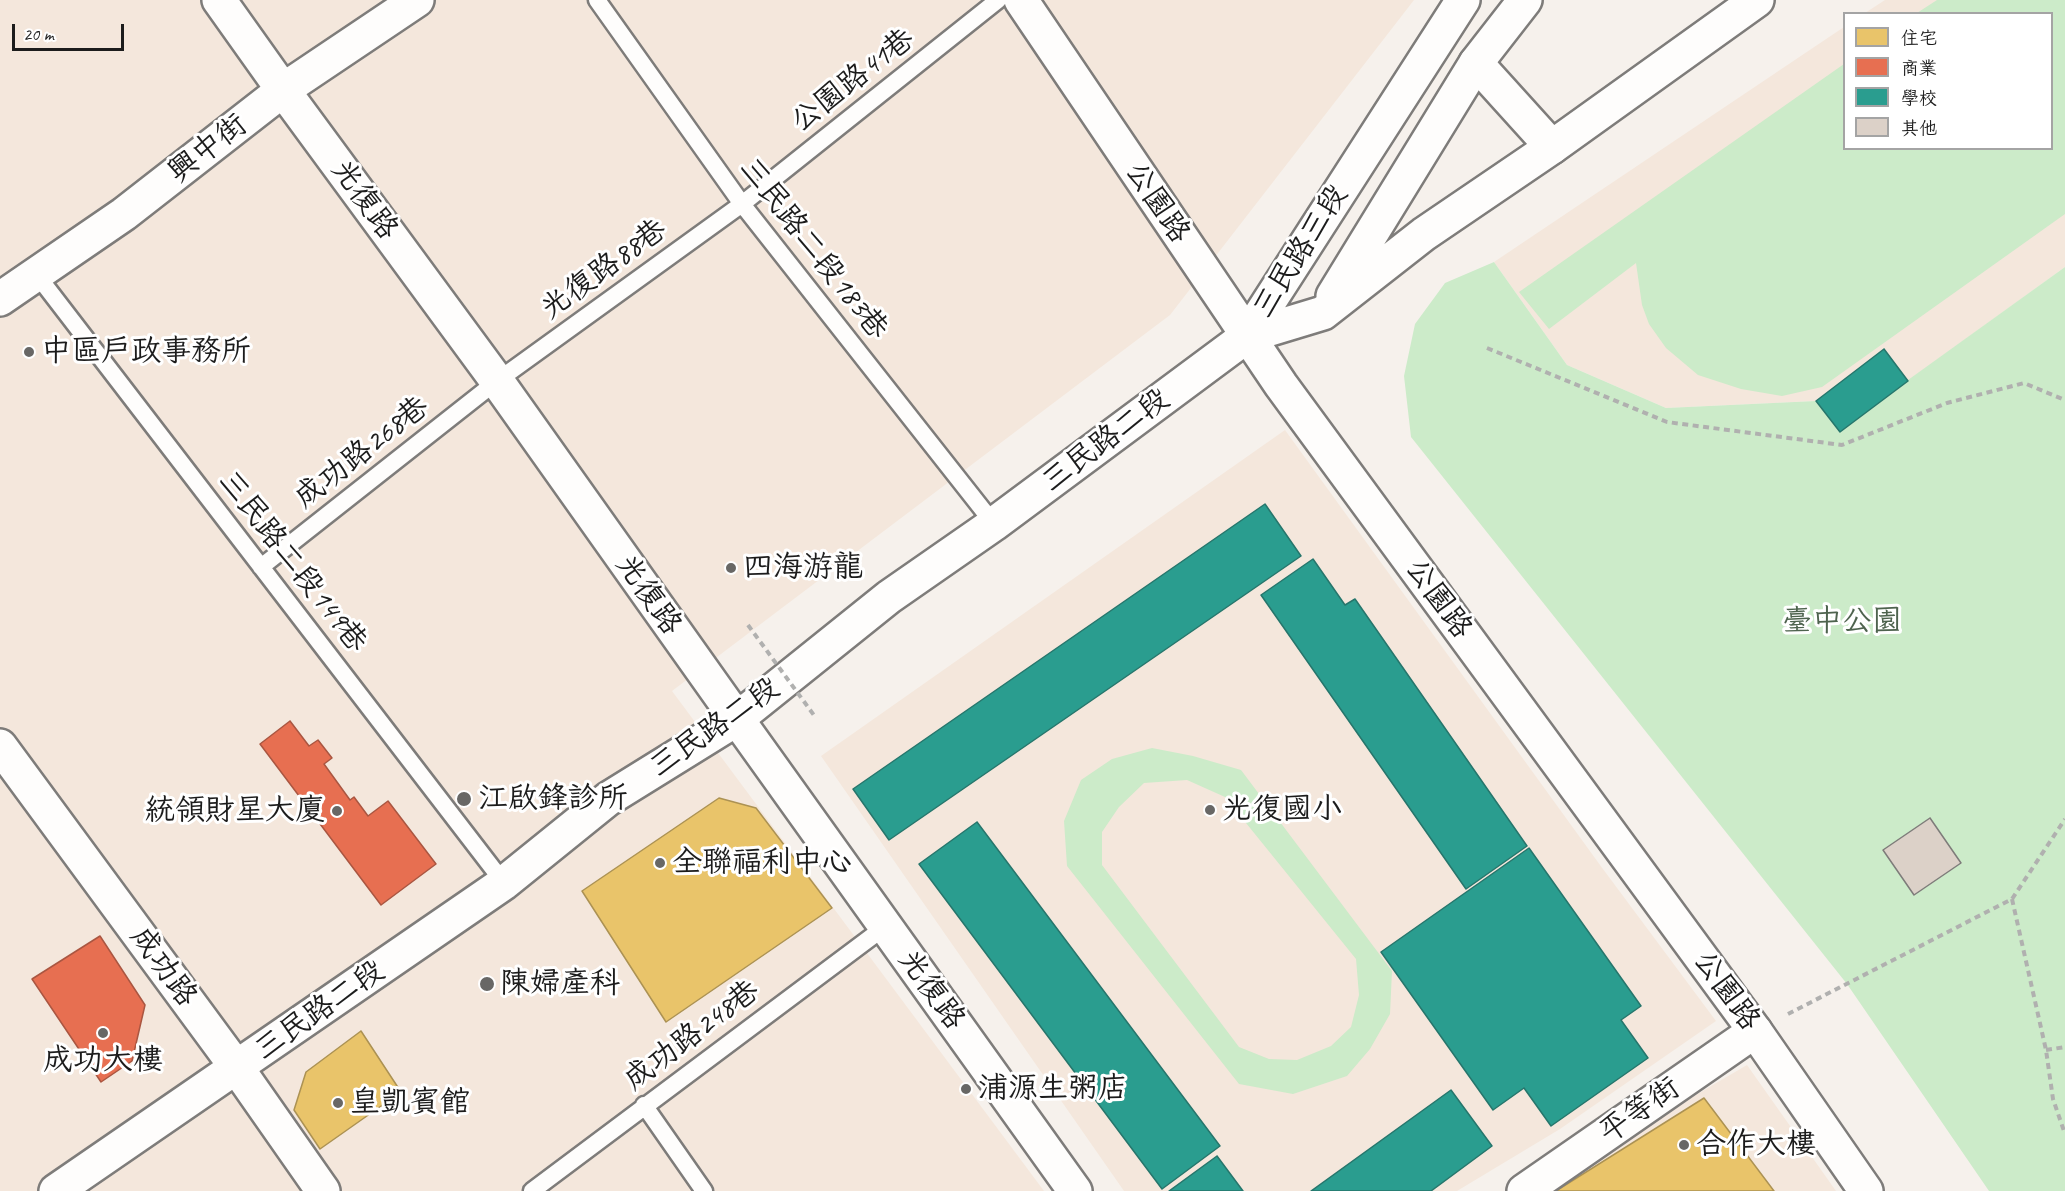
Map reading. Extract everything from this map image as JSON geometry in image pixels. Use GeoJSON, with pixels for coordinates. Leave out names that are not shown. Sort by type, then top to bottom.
{"type":"FeatureCollection","features":[{"type":"Feature","properties":{"kind":"street","name":"光復路"},"geometry":{"type":"LineString","coordinates":[[219,0],[497,381],[1074,1190]]}},
{"type":"Feature","properties":{"kind":"street","name":"興中街"},"geometry":{"type":"LineString","coordinates":[[0,299],[124,214],[283,90],[417,0]]}},
{"type":"Feature","properties":{"kind":"street","name":"公園路"},"geometry":{"type":"LineString","coordinates":[[1021,0],[1247,336],[1755,1031],[1866,1191]]}},
{"type":"Feature","properties":{"kind":"street","name":"三民路三段"},"geometry":{"type":"LineString","coordinates":[[1247,336],[1463,0]]}},
{"type":"Feature","properties":{"kind":"street","name":"三民路三段"},"geometry":{"type":"LineString","coordinates":[[1247,336],[1323,313],[1476,63],[1525,0]]}},
{"type":"Feature","properties":{"kind":"street"},"geometry":{"type":"LineString","coordinates":[[1323,313],[1424,234],[1552,147],[1757,0]]}},
{"type":"Feature","properties":{"kind":"street"},"geometry":{"type":"LineString","coordinates":[[1476,63],[1552,147]]}},
{"type":"Feature","properties":{"kind":"street","name":"三民路二段"},"geometry":{"type":"LineString","coordinates":[[56,1191],[504,883],[609,799],[737,719],[889,597],[994,524],[1247,336]]}},
{"type":"Feature","properties":{"kind":"street","name":"成功路"},"geometry":{"type":"LineString","coordinates":[[0,746],[237,1068],[322,1191]]}},
{"type":"Feature","properties":{"kind":"street","name":"平等街"},"geometry":{"type":"LineString","coordinates":[[1524,1191],[1755,1031]]}},
{"type":"Feature","properties":{"kind":"lane","name":"三民路二段183巷"},"geometry":{"type":"LineString","coordinates":[[597,0],[742,204],[994,524]]}},
{"type":"Feature","properties":{"kind":"lane","name":"公園路41巷"},"geometry":{"type":"LineString","coordinates":[[742,204],[999,0]]}},
{"type":"Feature","properties":{"kind":"lane","name":"光復路88巷"},"geometry":{"type":"LineString","coordinates":[[497,381],[742,204]]}},
{"type":"Feature","properties":{"kind":"lane","name":"三民路二段149巷"},"geometry":{"type":"LineString","coordinates":[[37,274],[504,883]]}},
{"type":"Feature","properties":{"kind":"lane","name":"成功路268巷"},"geometry":{"type":"LineString","coordinates":[[261,567],[497,381]]}},
{"type":"Feature","properties":{"kind":"lane","name":"成功路248巷"},"geometry":{"type":"LineString","coordinates":[[532,1191],[886,926]]}},
{"type":"Feature","properties":{"kind":"lane"},"geometry":{"type":"LineString","coordinates":[[644,1105],[704,1191]]}},
{"type":"Feature","properties":{"kind":"path"},"geometry":{"type":"LineString","coordinates":[[1487,348],[1668,422],[1842,445],[1947,404],[2024,383],[2065,400]]}},
{"type":"Feature","properties":{"kind":"path"},"geometry":{"type":"LineString","coordinates":[[748,625],[816,718]]}},
{"type":"Feature","properties":{"kind":"path"},"geometry":{"type":"LineString","coordinates":[[1755,1031],[2012,899],[2065,819]]}},
{"type":"Feature","properties":{"kind":"path"},"geometry":{"type":"LineString","coordinates":[[2012,899],[2046,1050],[2053,1099],[2065,1134]]}},
{"type":"Feature","properties":{"kind":"path"},"geometry":{"type":"LineString","coordinates":[[2046,1050],[2065,1047]]}},
{"type":"Feature","properties":{"kind":"shaded area"},"geometry":{"type":"Polygon","coordinates":[[[0,0],[1414,0],[1170,315],[672,691],[1044,1191],[0,1191],[0,0]]]}},
{"type":"Feature","properties":{"kind":"shaded area"},"geometry":{"type":"Polygon","coordinates":[[[1885,0],[2065,0],[2065,267],[1908,381],[1884,349],[1816,401],[1666,408],[1567,365],[1494,262],[1843,28],[1843,150],[2053,150],[2053,12],[1867,12],[1885,0]]]}},
{"type":"Feature","properties":{"kind":"shaded area","name":"光復國小"},"geometry":{"type":"Polygon","coordinates":[[[1285,430],[1600,865],[1716,1021],[1560,1129],[1457,1191],[1124,1191],[821,756],[1285,430]]]}},
{"type":"Feature","properties":{"kind":"shaded area"},"geometry":{"type":"Polygon","coordinates":[[[1747,1065],[1836,1191],[1532,1191],[1747,1065]]]}},
{"type":"Feature","properties":{"kind":"green space"},"geometry":{"type":"Polygon","coordinates":[[[1937,0],[2065,0],[2065,214],[1822,387],[1782,396],[1741,389],[1698,375],[1666,348],[1649,324],[1642,305],[1636,263],[1549,329],[1519,292],[1843,65],[1843,150],[2053,150],[2053,12],[1919,12],[1937,0]]]}},
{"type":"Feature","properties":{"kind":"green space","name":"臺中公園"},"geometry":{"type":"Polygon","coordinates":[[[1494,262],[1567,365],[1666,408],[1816,401],[1884,349],[1908,380],[2065,267],[2065,1191],[1989,1191],[1847,984],[1411,437],[1404,376],[1415,324],[1445,283],[1494,262]]]}},
{"type":"Feature","properties":{"kind":"green space"},"geometry":{"type":"Polygon","coordinates":[[[1152,748],[1193,756],[1241,770],[1392,971],[1390,1014],[1370,1049],[1347,1076],[1293,1094],[1239,1084],[1067,866],[1064,821],[1081,780],[1112,759],[1152,748]],[[1187,780],[1144,783],[1119,807],[1102,832],[1102,865],[1239,1047],[1269,1059],[1297,1060],[1331,1046],[1351,1027],[1359,995],[1356,959],[1225,797],[1187,780]]]}},
{"type":"Feature","properties":{"kind":"building: 住宅"},"geometry":{"type":"Polygon","coordinates":[[[719,798],[756,808],[832,908],[666,1022],[582,891],[719,798]]]}},
{"type":"Feature","properties":{"kind":"building: 住宅"},"geometry":{"type":"Polygon","coordinates":[[[361,1031],[401,1092],[320,1149],[294,1110],[306,1072],[361,1031]]]}},
{"type":"Feature","properties":{"kind":"building: 住宅","name":"合作大樓"},"geometry":{"type":"Polygon","coordinates":[[[1704,1098],[1774,1191],[1556,1191],[1704,1098]]]}},
{"type":"Feature","properties":{"kind":"building: 商業","name":"統領財星大廈"},"geometry":{"type":"Polygon","coordinates":[[[290,721],[309,746],[318,740],[332,758],[324,764],[350,800],[354,797],[368,816],[388,801],[436,864],[381,905],[260,744],[290,721]]]}},
{"type":"Feature","properties":{"kind":"building: 商業","name":"成功大樓"},"geometry":{"type":"Polygon","coordinates":[[[100,936],[145,1005],[132,1061],[101,1082],[32,979],[100,936]]]}},
{"type":"Feature","properties":{"kind":"building: 學校"},"geometry":{"type":"Polygon","coordinates":[[[1884,349],[1908,381],[1840,432],[1816,401],[1884,349]]]}},
{"type":"Feature","properties":{"kind":"building: 學校"},"geometry":{"type":"Polygon","coordinates":[[[1265,504],[1301,556],[889,840],[853,789],[1265,504]]]}},
{"type":"Feature","properties":{"kind":"building: 學校"},"geometry":{"type":"Polygon","coordinates":[[[1313,559],[1345,605],[1355,599],[1527,846],[1466,889],[1261,595],[1313,559]]]}},
{"type":"Feature","properties":{"kind":"building: 學校"},"geometry":{"type":"Polygon","coordinates":[[[977,822],[1220,1146],[1162,1189],[919,864],[977,822]]]}},
{"type":"Feature","properties":{"kind":"building: 學校"},"geometry":{"type":"Polygon","coordinates":[[[1529,848],[1641,1006],[1621,1020],[1648,1058],[1551,1126],[1524,1088],[1493,1110],[1381,952],[1529,848]]]}},
{"type":"Feature","properties":{"kind":"building: 學校"},"geometry":{"type":"Polygon","coordinates":[[[1451,1090],[1492,1146],[1431,1191],[1311,1191],[1451,1090]]]}},
{"type":"Feature","properties":{"kind":"building: 學校"},"geometry":{"type":"Polygon","coordinates":[[[1217,1156],[1243,1191],[1169,1191],[1217,1156]]]}},
{"type":"Feature","properties":{"kind":"building: 其他"},"geometry":{"type":"Polygon","coordinates":[[[1930,818],[1961,863],[1914,895],[1883,850],[1930,818]]]}},
{"type":"Feature","properties":{"kind":"place","name":"中區戶政事務所"},"geometry":{"type":"Point","coordinates":[29,352]}},
{"type":"Feature","properties":{"kind":"place","name":"四海游龍"},"geometry":{"type":"Point","coordinates":[731,568]}},
{"type":"Feature","properties":{"kind":"place","name":"江啟鋒診所"},"geometry":{"type":"Point","coordinates":[464,799]}},
{"type":"Feature","properties":{"kind":"place","name":"光復國小"},"geometry":{"type":"Point","coordinates":[1210,810]}},
{"type":"Feature","properties":{"kind":"place","name":"統領財星大廈"},"geometry":{"type":"Point","coordinates":[337,811]}},
{"type":"Feature","properties":{"kind":"place","name":"全聯福利中心"},"geometry":{"type":"Point","coordinates":[660,863]}},
{"type":"Feature","properties":{"kind":"place","name":"陳婦產科"},"geometry":{"type":"Point","coordinates":[487,984]}},
{"type":"Feature","properties":{"kind":"place","name":"成功大樓"},"geometry":{"type":"Point","coordinates":[103,1033]}},
{"type":"Feature","properties":{"kind":"place","name":"浦源生粥店"},"geometry":{"type":"Point","coordinates":[966,1089]}},
{"type":"Feature","properties":{"kind":"place","name":"皇凱賓館"},"geometry":{"type":"Point","coordinates":[338,1103]}},
{"type":"Feature","properties":{"kind":"place","name":"合作大樓"},"geometry":{"type":"Point","coordinates":[1684,1145]}}]}
